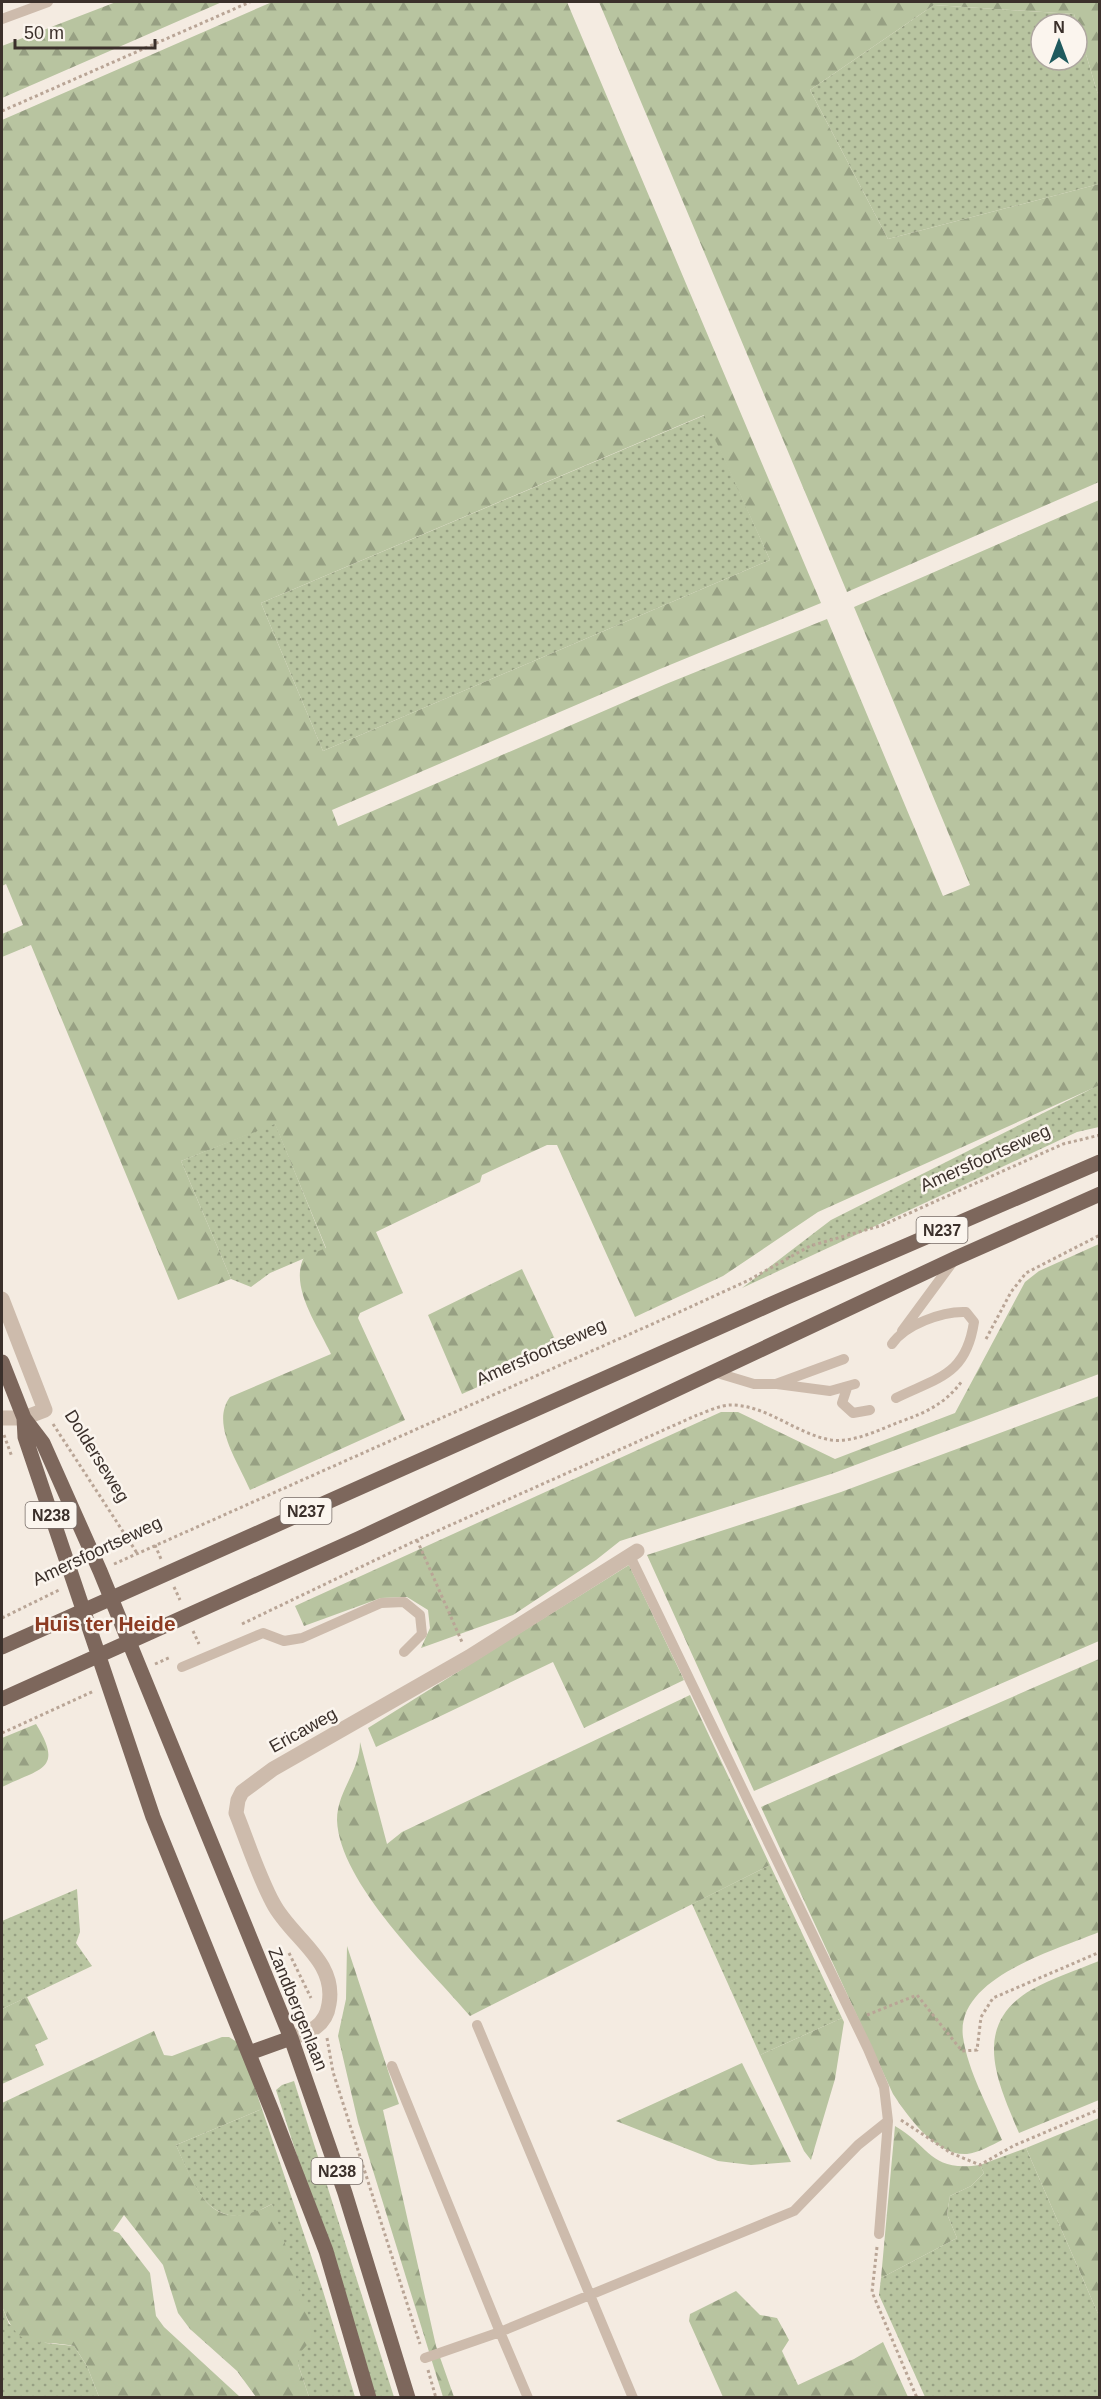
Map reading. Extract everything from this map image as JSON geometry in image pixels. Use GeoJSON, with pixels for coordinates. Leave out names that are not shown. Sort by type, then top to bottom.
{"type":"FeatureCollection","features":[{"type":"Feature","properties":{"kind":"main road","name":"N237"},"geometry":{"type":"LineString","coordinates":[[2,1647],[785,1298],[1100,1162]]}},
{"type":"Feature","properties":{"kind":"main road","name":"N237"},"geometry":{"type":"LineString","coordinates":[[2,1699],[187,1617],[956,1258],[1100,1194]]}},
{"type":"Feature","properties":{"kind":"main road","name":"N238"},"geometry":{"type":"LineString","coordinates":[[2,1362],[24,1418],[43,1443],[100,1571],[128,1643]]}},
{"type":"Feature","properties":{"kind":"main road","name":"N238"},"geometry":{"type":"LineString","coordinates":[[24,1418],[25,1437],[153,1817],[326,2251],[369,2397]]}},
{"type":"Feature","properties":{"kind":"main road","name":"Zandbergenlaan"},"geometry":{"type":"LineString","coordinates":[[128,1643],[291,2038],[345,2193],[408,2397]]}},
{"type":"Feature","properties":{"kind":"main road"},"geometry":{"type":"LineString","coordinates":[[249,2053],[291,2038]]}},
{"type":"Feature","properties":{"kind":"street","name":"Dolderseweg"},"geometry":{"type":"LineString","coordinates":[[2,1299],[45,1410],[24,1418],[2,1418]]}},
{"type":"Feature","properties":{"kind":"street","name":"Ericaweg"},"geometry":{"type":"LineString","coordinates":[[322,2022],[331,1993],[329,1978],[316,1956],[274,1905],[236,1814],[237,1800],[248,1786],[273,1768],[469,1658],[633,1554]]}},
{"type":"Feature","properties":{"kind":"street"},"geometry":{"type":"LineString","coordinates":[[291,2038],[307,2033],[322,2022]]}},
{"type":"Feature","properties":{"kind":"lane"},"geometry":{"type":"LineString","coordinates":[[2,19],[48,2]]}},
{"type":"Feature","properties":{"kind":"lane"},"geometry":{"type":"LineString","coordinates":[[896,1398],[954,1370],[963,1359],[974,1322],[966,1312],[955,1311],[893,1339],[956,1258]]}},
{"type":"Feature","properties":{"kind":"lane"},"geometry":{"type":"LineString","coordinates":[[776,1384],[844,1359]]}},
{"type":"Feature","properties":{"kind":"lane"},"geometry":{"type":"LineString","coordinates":[[714,1372],[754,1384],[776,1384],[811,1390],[851,1386],[842,1403],[853,1413],[870,1410]]}},
{"type":"Feature","properties":{"kind":"lane"},"geometry":{"type":"LineString","coordinates":[[633,1554],[884,2087],[888,2121],[879,2234]]}},
{"type":"Feature","properties":{"kind":"lane"},"geometry":{"type":"LineString","coordinates":[[182,1667],[262,1633],[284,1641],[302,1638],[381,1603],[404,1602],[420,1615],[422,1634],[404,1652]]}},
{"type":"Feature","properties":{"kind":"lane"},"geometry":{"type":"LineString","coordinates":[[477,2025],[633,2397]]}},
{"type":"Feature","properties":{"kind":"lane"},"geometry":{"type":"LineString","coordinates":[[392,2066],[528,2397]]}},
{"type":"Feature","properties":{"kind":"lane"},"geometry":{"type":"LineString","coordinates":[[425,2358],[500,2332],[794,2211],[858,2145],[888,2121]]}},
{"type":"Feature","properties":{"kind":"path"},"geometry":{"type":"LineString","coordinates":[[2,111],[250,2]]}},
{"type":"Feature","properties":{"kind":"path","name":"Amersfoortseweg"},"geometry":{"type":"LineString","coordinates":[[100,1571],[686,1309],[747,1281],[810,1246],[883,1225],[1063,1144],[1100,1135]]}},
{"type":"Feature","properties":{"kind":"path"},"geometry":{"type":"LineString","coordinates":[[986,1340],[1011,1292],[1026,1273],[1100,1235]]}},
{"type":"Feature","properties":{"kind":"path"},"geometry":{"type":"LineString","coordinates":[[241,1625],[417,1540],[695,1416],[729,1405],[757,1410],[804,1433],[823,1438],[833,1440],[860,1437],[933,1409],[954,1393],[965,1376]]}},
{"type":"Feature","properties":{"kind":"path","name":"Dolderseweg"},"geometry":{"type":"LineString","coordinates":[[45,1410],[66,1446],[137,1553]]}},
{"type":"Feature","properties":{"kind":"path"},"geometry":{"type":"LineString","coordinates":[[417,1540],[469,1658]]}},
{"type":"Feature","properties":{"kind":"path"},"geometry":{"type":"LineString","coordinates":[[155,1545],[199,1645]]}},
{"type":"Feature","properties":{"kind":"path","name":"Amersfoortseweg"},"geometry":{"type":"LineString","coordinates":[[2,1618],[74,1583]]}},
{"type":"Feature","properties":{"kind":"path"},"geometry":{"type":"LineString","coordinates":[[192,1648],[210,1640]]}},
{"type":"Feature","properties":{"kind":"path"},"geometry":{"type":"LineString","coordinates":[[139,1671],[177,1654]]}},
{"type":"Feature","properties":{"kind":"path"},"geometry":{"type":"LineString","coordinates":[[2,1733],[108,1685]]}},
{"type":"Feature","properties":{"kind":"path","name":"Zandbergenlaan"},"geometry":{"type":"LineString","coordinates":[[289,1952],[322,2022],[333,2072],[388,2238],[436,2397]]}},
{"type":"Feature","properties":{"kind":"path"},"geometry":{"type":"LineString","coordinates":[[854,2020],[917,1995],[962,2051],[977,2050],[981,2017],[993,1998],[1100,1952]]}},
{"type":"Feature","properties":{"kind":"path"},"geometry":{"type":"LineString","coordinates":[[888,2121],[900,2119],[951,2153],[980,2165],[1013,2146],[1100,2109]]}},
{"type":"Feature","properties":{"kind":"path"},"geometry":{"type":"LineString","coordinates":[[879,2234],[872,2292],[917,2397]]}},
{"type":"Feature","properties":{"kind":"green space"},"geometry":{"type":"Polygon","coordinates":[[[116,2],[222,2],[2,98],[2,46],[116,2]]]}},
{"type":"Feature","properties":{"kind":"green space"},"geometry":{"type":"Polygon","coordinates":[[[272,2],[567,2],[821,603],[660,669],[332,810],[338,826],[666,684],[827,619],[943,896],[970,885],[854,607],[1099,500],[1100,1085],[818,1212],[723,1276],[635,1317],[557,1145],[547,1145],[482,1175],[480,1182],[376,1232],[403,1293],[360,1313],[358,1318],[405,1420],[250,1490],[228,1444],[225,1431],[223,1419],[230,1397],[331,1354],[307,1306],[300,1281],[300,1269],[304,1257],[326,1248],[275,1124],[181,1161],[231,1279],[178,1300],[31,945],[2,957],[2,934],[23,925],[6,884],[2,886],[2,120],[272,2]],[[704,415],[261,603],[323,751],[770,560],[704,415]]]}},
{"type":"Feature","properties":{"kind":"green space"},"geometry":{"type":"Polygon","coordinates":[[[599,2],[1099,2],[1099,98],[1089,64],[1089,12],[1043,12],[934,5],[810,90],[888,239],[1099,184],[1099,482],[847,592],[599,2]]]}},
{"type":"Feature","properties":{"kind":"green space"},"geometry":{"type":"Polygon","coordinates":[[[934,5],[1043,12],[1029,12],[1029,72],[1089,72],[1089,64],[1099,98],[1099,184],[888,239],[810,90],[934,5]]]}},
{"type":"Feature","properties":{"kind":"green space"},"geometry":{"type":"Polygon","coordinates":[[[705,415],[770,560],[323,751],[261,603],[705,415]]]}},
{"type":"Feature","properties":{"kind":"green space"},"geometry":{"type":"Polygon","coordinates":[[[1099,1085],[1099,1127],[1077,1132],[742,1288],[831,1220],[1099,1085]]]}},
{"type":"Feature","properties":{"kind":"green space"},"geometry":{"type":"Polygon","coordinates":[[[275,1123],[326,1249],[270,1273],[251,1287],[231,1279],[181,1161],[275,1123]]]}},
{"type":"Feature","properties":{"kind":"green space"},"geometry":{"type":"Polygon","coordinates":[[[1099,1244],[1099,1374],[834,1473],[620,1541],[596,1560],[513,1615],[421,1648],[430,1628],[428,1610],[407,1597],[381,1598],[304,1626],[295,1606],[721,1412],[738,1412],[835,1459],[955,1413],[1025,1282],[1039,1271],[1099,1244]]]}},
{"type":"Feature","properties":{"kind":"green space"},"geometry":{"type":"Polygon","coordinates":[[[522,1269],[560,1350],[462,1394],[428,1315],[522,1269]]]}},
{"type":"Feature","properties":{"kind":"green space"},"geometry":{"type":"Polygon","coordinates":[[[1099,1396],[1099,1641],[754,1791],[647,1555],[841,1492],[1099,1396]]]}},
{"type":"Feature","properties":{"kind":"green space"},"geometry":{"type":"Polygon","coordinates":[[[629,1565],[684,1680],[584,1728],[553,1662],[376,1747],[368,1728],[629,1565]]]}},
{"type":"Feature","properties":{"kind":"green space"},"geometry":{"type":"Polygon","coordinates":[[[1099,1659],[1099,1932],[1035,1957],[1012,1969],[991,1982],[975,1998],[965,2016],[963,2037],[974,2077],[1002,2140],[976,2152],[956,2153],[944,2149],[924,2133],[893,2094],[761,1807],[1099,1659]]]}},
{"type":"Feature","properties":{"kind":"green space"},"geometry":{"type":"Polygon","coordinates":[[[690,1695],[770,1865],[470,2016],[389,1924],[353,1871],[342,1845],[337,1820],[338,1810],[356,1762],[360,1742],[387,1844],[402,1832],[690,1695]]]}},
{"type":"Feature","properties":{"kind":"green space"},"geometry":{"type":"Polygon","coordinates":[[[36,1724],[44,1739],[48,1759],[37,1771],[2,1787],[2,1738],[36,1724]]]}},
{"type":"Feature","properties":{"kind":"green space"},"geometry":{"type":"Polygon","coordinates":[[[770,1865],[842,2018],[760,2055],[692,1904],[770,1865]]]}},
{"type":"Feature","properties":{"kind":"green space"},"geometry":{"type":"Polygon","coordinates":[[[77,1889],[80,1932],[76,1943],[92,1966],[2,2009],[2,1921],[77,1889]]]}},
{"type":"Feature","properties":{"kind":"green space"},"geometry":{"type":"Polygon","coordinates":[[[347,1946],[399,2104],[383,2110],[436,2346],[454,2397],[443,2397],[358,2122],[338,2036],[346,1999],[347,1946]]]}},
{"type":"Feature","properties":{"kind":"green space"},"geometry":{"type":"Polygon","coordinates":[[[1099,1961],[1099,2100],[1019,2133],[997,2075],[994,2056],[995,2038],[1000,2020],[1012,2004],[1031,1990],[1099,1961]]]}},
{"type":"Feature","properties":{"kind":"green space"},"geometry":{"type":"Polygon","coordinates":[[[27,1997],[48,2039],[35,2045],[44,2065],[2,2084],[2,2009],[27,1997]]]}},
{"type":"Feature","properties":{"kind":"green space"},"geometry":{"type":"Polygon","coordinates":[[[842,2018],[844,2022],[835,2079],[811,2160],[804,2151],[760,2055],[842,2018]]]}},
{"type":"Feature","properties":{"kind":"green space"},"geometry":{"type":"Polygon","coordinates":[[[154,2031],[164,2055],[172,2056],[222,2037],[229,2037],[240,2044],[262,2109],[176,2145],[192,2179],[209,2205],[221,2212],[234,2215],[251,2213],[272,2204],[315,2336],[298,2355],[298,2364],[309,2397],[256,2397],[237,2371],[190,2329],[178,2313],[163,2265],[124,2215],[113,2231],[119,2233],[150,2273],[156,2316],[164,2327],[240,2397],[99,2397],[87,2366],[74,2346],[29,2341],[15,2331],[2,2306],[2,2103],[154,2031]]]}},
{"type":"Feature","properties":{"kind":"green space"},"geometry":{"type":"Polygon","coordinates":[[[742,2063],[791,2162],[751,2165],[718,2161],[616,2121],[742,2063]]]}},
{"type":"Feature","properties":{"kind":"green space"},"geometry":{"type":"Polygon","coordinates":[[[294,2081],[394,2397],[374,2397],[276,2090],[294,2081]]]}},
{"type":"Feature","properties":{"kind":"green space"},"geometry":{"type":"Polygon","coordinates":[[[262,2109],[323,2291],[355,2397],[309,2397],[298,2364],[272,2204],[251,2214],[235,2216],[222,2213],[202,2196],[176,2145],[262,2109]]]}},
{"type":"Feature","properties":{"kind":"green space"},"geometry":{"type":"Polygon","coordinates":[[[1099,2118],[1099,2316],[1026,2148],[1099,2118]]]}},
{"type":"Feature","properties":{"kind":"green space"},"geometry":{"type":"Polygon","coordinates":[[[895,2126],[940,2161],[950,2165],[980,2165],[984,2173],[971,2186],[950,2196],[947,2214],[957,2238],[881,2278],[895,2126]]]}},
{"type":"Feature","properties":{"kind":"green space"},"geometry":{"type":"Polygon","coordinates":[[[1026,2148],[1099,2316],[1099,2397],[925,2397],[879,2295],[881,2278],[957,2238],[947,2214],[950,2196],[971,2186],[984,2173],[980,2165],[1026,2148]]]}},
{"type":"Feature","properties":{"kind":"green space"},"geometry":{"type":"Polygon","coordinates":[[[736,2291],[760,2315],[777,2318],[789,2340],[782,2351],[798,2385],[854,2359],[883,2342],[908,2397],[723,2397],[689,2321],[690,2314],[736,2291]]]}},
{"type":"Feature","properties":{"kind":"green space"},"geometry":{"type":"Polygon","coordinates":[[[2,2306],[9,2324],[46,2343],[74,2346],[87,2366],[99,2397],[2,2397],[2,2306]]]}},
{"type":"Feature","properties":{"kind":"district","name":"Huis ter Heide"},"geometry":{"type":"Point","coordinates":[105,1624]}}]}
